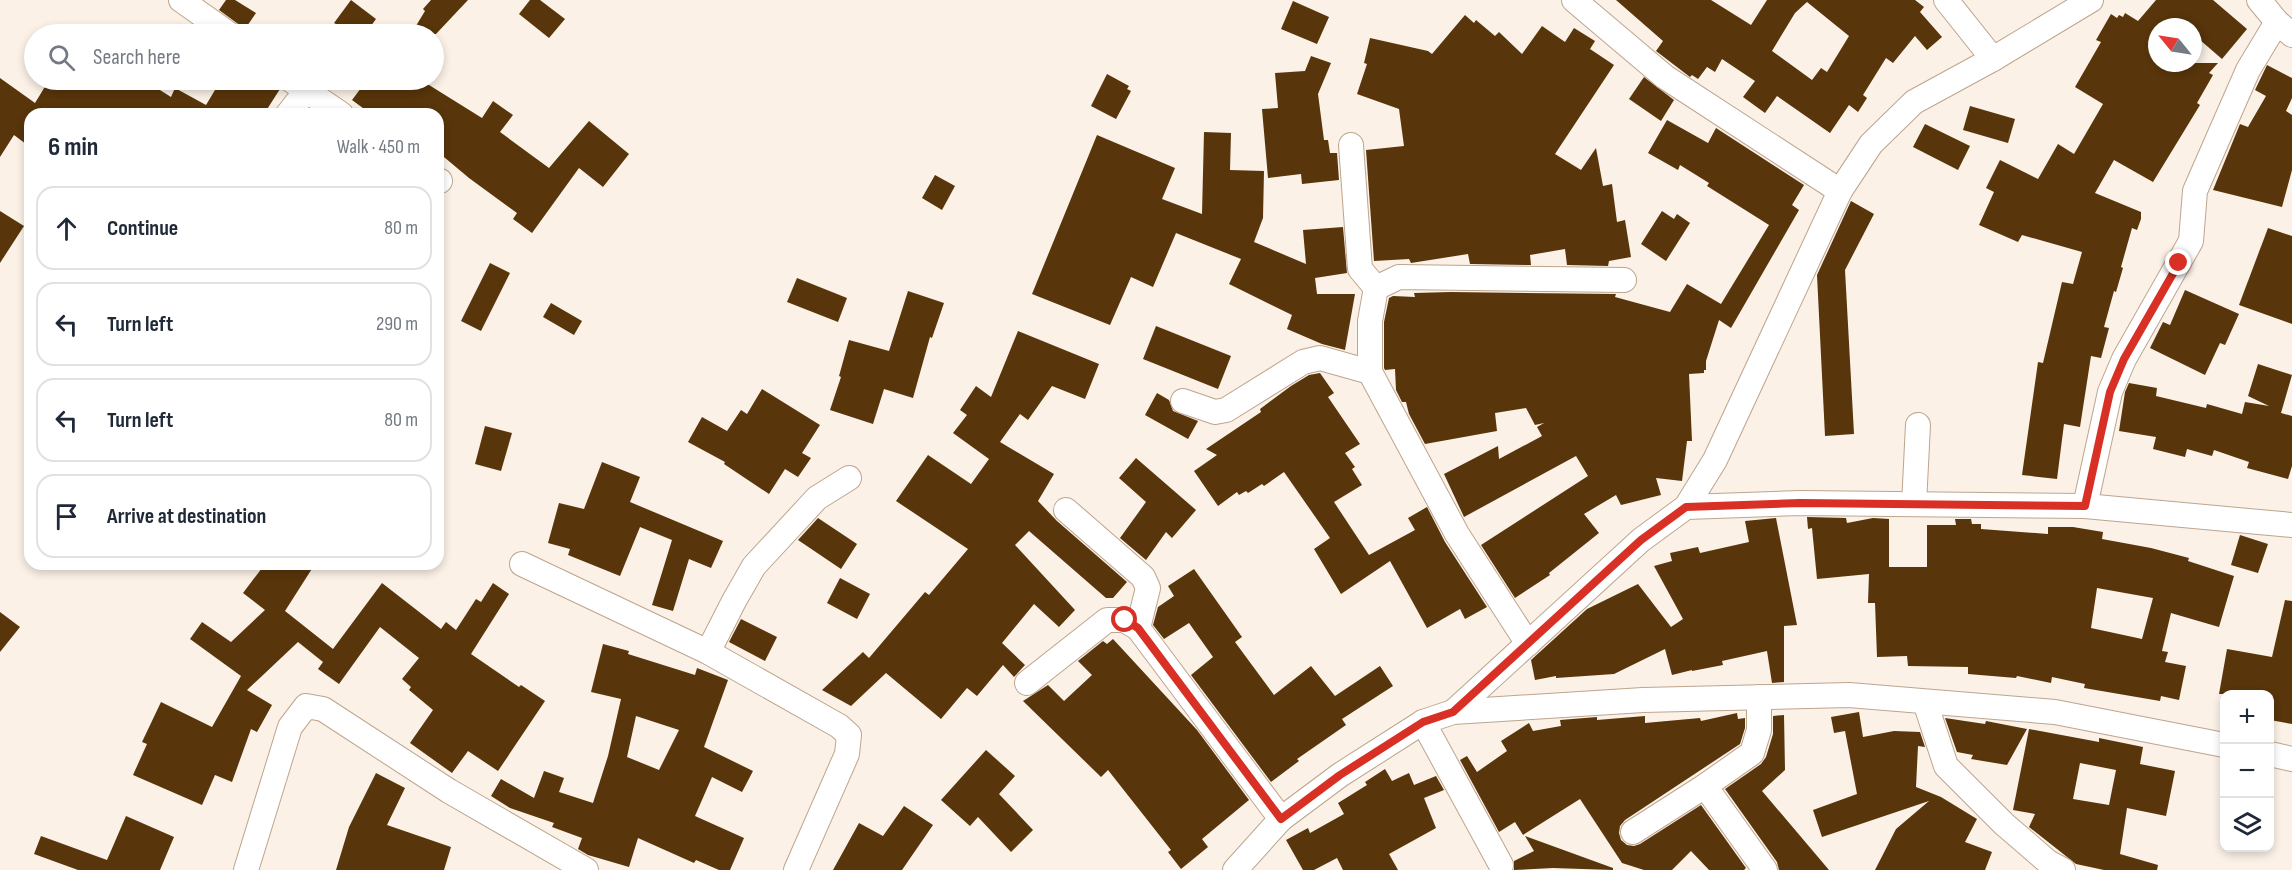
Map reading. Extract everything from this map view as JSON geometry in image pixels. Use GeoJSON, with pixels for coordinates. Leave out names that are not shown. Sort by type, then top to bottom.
{"type":"FeatureCollection","features":[{"type":"Feature","properties":{"kind":"street"},"geometry":{"type":"LineString","coordinates":[[182,0],[215,24]]}},
{"type":"Feature","properties":{"kind":"street"},"geometry":{"type":"LineString","coordinates":[[1574,0],[1665,77],[1840,191]]}},
{"type":"Feature","properties":{"kind":"street"},"geometry":{"type":"LineString","coordinates":[[1946,0],[1993,59]]}},
{"type":"Feature","properties":{"kind":"street"},"geometry":{"type":"LineString","coordinates":[[1453,712],[1641,540],[1686,507],[1715,460],[1840,191],[1871,144],[1914,102],[1993,59],[2091,0]]}},
{"type":"Feature","properties":{"kind":"street"},"geometry":{"type":"LineString","coordinates":[[2085,506],[2110,392],[2124,359],[2191,242],[2194,191],[2247,70],[2284,28],[2259,0]]}},
{"type":"Feature","properties":{"kind":"street"},"geometry":{"type":"LineString","coordinates":[[290,108],[297,90]]}},
{"type":"Feature","properties":{"kind":"street"},"geometry":{"type":"LineString","coordinates":[[306,90],[332,108]]}},
{"type":"Feature","properties":{"kind":"street"},"geometry":{"type":"LineString","coordinates":[[1351,145],[1360,269],[1376,288]]}},
{"type":"Feature","properties":{"kind":"street"},"geometry":{"type":"LineString","coordinates":[[1376,288],[1399,277],[1624,280]]}},
{"type":"Feature","properties":{"kind":"street"},"geometry":{"type":"LineString","coordinates":[[1376,288],[1370,321],[1370,372],[1457,534],[1528,644]]}},
{"type":"Feature","properties":{"kind":"street"},"geometry":{"type":"LineString","coordinates":[[1183,401],[1215,412],[1226,410],[1303,362],[1320,358],[1370,372]]}},
{"type":"Feature","properties":{"kind":"street"},"geometry":{"type":"LineString","coordinates":[[1914,504],[1918,425]]}},
{"type":"Feature","properties":{"kind":"street"},"geometry":{"type":"LineString","coordinates":[[708,652],[754,566],[817,498],[849,478]]}},
{"type":"Feature","properties":{"kind":"street"},"geometry":{"type":"LineString","coordinates":[[1686,507],[1800,503],[2085,506],[2292,525]]}},
{"type":"Feature","properties":{"kind":"street"},"geometry":{"type":"LineString","coordinates":[[1066,510],[1143,577],[1148,588],[1138,628]]}},
{"type":"Feature","properties":{"kind":"street"},"geometry":{"type":"LineString","coordinates":[[522,564],[708,652],[839,726],[849,735],[847,754],[796,870]]}},
{"type":"Feature","properties":{"kind":"street"},"geometry":{"type":"LineString","coordinates":[[1027,683],[1107,620],[1125,620],[1138,628],[1281,819]]}},
{"type":"Feature","properties":{"kind":"street"},"geometry":{"type":"LineString","coordinates":[[1235,870],[1281,819],[1340,775],[1423,722],[1453,712],[1643,700],[1849,695],[2055,712],[2220,744]]}},
{"type":"Feature","properties":{"kind":"street"},"geometry":{"type":"LineString","coordinates":[[1633,831],[1705,786],[1752,753],[1759,730],[1759,697]]}},
{"type":"Feature","properties":{"kind":"street"},"geometry":{"type":"LineString","coordinates":[[1925,702],[1946,766],[2004,824],[2048,862],[2063,870]]}},
{"type":"Feature","properties":{"kind":"street"},"geometry":{"type":"LineString","coordinates":[[246,870],[290,727],[306,706],[323,709],[449,791],[586,870]]}},
{"type":"Feature","properties":{"kind":"street"},"geometry":{"type":"LineString","coordinates":[[1423,722],[1501,865]]}},
{"type":"Feature","properties":{"kind":"street"},"geometry":{"type":"LineString","coordinates":[[2274,755],[2292,759]]}},
{"type":"Feature","properties":{"kind":"street"},"geometry":{"type":"LineString","coordinates":[[1705,786],[1765,870]]}},
{"type":"Feature","properties":{"kind":"building"},"geometry":{"type":"Polygon","coordinates":[[[226,0],[235,0],[256,13],[248,24],[238,24],[219,10],[226,0]]]}},
{"type":"Feature","properties":{"kind":"building"},"geometry":{"type":"Polygon","coordinates":[[[351,0],[376,19],[372,24],[334,23],[351,0]]]}},
{"type":"Feature","properties":{"kind":"building"},"geometry":{"type":"Polygon","coordinates":[[[431,0],[468,0],[444,26],[417,24],[425,11],[423,9],[431,0]]]}},
{"type":"Feature","properties":{"kind":"building"},"geometry":{"type":"Polygon","coordinates":[[[530,0],[540,0],[565,19],[549,38],[519,14],[530,0]]]}},
{"type":"Feature","properties":{"kind":"building"},"geometry":{"type":"Polygon","coordinates":[[[1616,0],[1711,0],[1751,25],[1767,0],[1915,0],[1924,7],[1920,12],[1942,37],[1927,50],[1915,36],[1893,63],[1886,58],[1863,95],[1867,98],[1858,112],[1849,105],[1830,133],[1777,96],[1765,113],[1743,97],[1755,81],[1722,59],[1715,72],[1707,67],[1698,79],[1692,75],[1690,77],[1656,51],[1663,41],[1616,0]],[[1807,2],[1795,13],[1772,51],[1812,80],[1821,68],[1827,72],[1849,36],[1807,2]]]}},
{"type":"Feature","properties":{"kind":"building"},"geometry":{"type":"Polygon","coordinates":[[[2156,0],[2213,0],[2247,29],[2222,59],[2202,42],[2202,18],[2148,18],[2148,72],[2202,72],[2202,63],[2218,63],[2209,73],[2213,75],[2197,103],[2200,105],[2153,182],[2114,160],[2095,193],[2141,212],[2141,219],[2137,230],[2132,228],[2121,267],[2123,268],[2104,327],[2109,328],[2101,358],[2091,356],[2080,427],[2064,424],[2057,479],[2022,475],[2038,362],[2043,363],[2062,282],[2073,284],[2082,252],[2022,235],[2018,242],[1979,225],[1994,192],[1986,188],[2000,160],[2038,179],[2058,144],[2074,154],[2103,104],[2075,87],[2101,42],[2096,40],[2111,14],[2117,18],[2119,15],[2123,17],[2125,13],[2138,21],[2156,0]]]}},
{"type":"Feature","properties":{"kind":"building"},"geometry":{"type":"Polygon","coordinates":[[[1293,1],[1329,17],[1317,44],[1281,29],[1293,1]]]}},
{"type":"Feature","properties":{"kind":"building"},"geometry":{"type":"Polygon","coordinates":[[[1465,15],[1474,23],[1476,20],[1495,36],[1499,32],[1522,54],[1542,26],[1565,42],[1574,28],[1595,41],[1590,49],[1614,65],[1555,154],[1581,170],[1596,148],[1603,186],[1612,184],[1617,222],[1625,220],[1631,257],[1609,261],[1608,266],[1567,265],[1565,249],[1530,255],[1531,265],[1470,264],[1468,254],[1411,263],[1409,259],[1374,261],[1366,150],[1404,146],[1399,109],[1357,94],[1367,64],[1364,63],[1370,38],[1428,51],[1432,54],[1465,15]]]}},
{"type":"Feature","properties":{"kind":"building"},"geometry":{"type":"Polygon","coordinates":[[[1311,56],[1331,63],[1318,94],[1324,140],[1328,140],[1330,153],[1337,153],[1339,180],[1302,184],[1301,174],[1268,178],[1262,109],[1278,108],[1275,73],[1305,71],[1311,56]]]}},
{"type":"Feature","properties":{"kind":"building"},"geometry":{"type":"Polygon","coordinates":[[[2267,65],[2292,78],[2292,98],[2286,111],[2292,115],[2292,170],[2282,207],[2213,190],[2240,124],[2248,127],[2266,96],[2255,90],[2267,65]]]}},
{"type":"Feature","properties":{"kind":"building"},"geometry":{"type":"Polygon","coordinates":[[[1107,74],[1129,86],[1127,89],[1131,91],[1116,119],[1091,106],[1107,74]]]}},
{"type":"Feature","properties":{"kind":"building"},"geometry":{"type":"Polygon","coordinates":[[[1644,77],[1674,100],[1661,121],[1629,99],[1644,77]]]}},
{"type":"Feature","properties":{"kind":"building"},"geometry":{"type":"Polygon","coordinates":[[[0,78],[35,103],[43,90],[160,90],[171,97],[174,90],[179,90],[206,105],[215,90],[279,90],[268,108],[24,108],[24,142],[14,135],[0,157],[0,78]]]}},
{"type":"Feature","properties":{"kind":"building"},"geometry":{"type":"Polygon","coordinates":[[[360,90],[437,90],[482,118],[493,101],[513,115],[500,132],[549,168],[589,121],[629,154],[603,187],[579,168],[532,233],[513,219],[517,213],[444,157],[444,108],[363,108],[352,100],[360,90]]]}},
{"type":"Feature","properties":{"kind":"building"},"geometry":{"type":"Polygon","coordinates":[[[1970,106],[2015,119],[2008,143],[1963,130],[1970,106]]]}},
{"type":"Feature","properties":{"kind":"building"},"geometry":{"type":"Polygon","coordinates":[[[1667,120],[1708,143],[1716,128],[1804,185],[1792,205],[1799,210],[1731,328],[1719,320],[1704,373],[1689,374],[1692,441],[1687,441],[1682,481],[1656,478],[1661,495],[1621,505],[1616,495],[1584,514],[1599,533],[1549,573],[1550,575],[1515,598],[1481,545],[1588,476],[1576,456],[1464,517],[1444,474],[1498,446],[1499,459],[1542,436],[1537,427],[1544,423],[1535,425],[1526,408],[1495,413],[1497,431],[1425,444],[1409,414],[1406,402],[1402,402],[1396,390],[1395,369],[1385,370],[1384,368],[1384,322],[1389,298],[1393,296],[1415,297],[1414,293],[1451,292],[1616,294],[1615,297],[1670,312],[1687,284],[1721,304],[1769,225],[1707,186],[1709,183],[1680,165],[1678,170],[1648,153],[1667,120]]]}},
{"type":"Feature","properties":{"kind":"building"},"geometry":{"type":"Polygon","coordinates":[[[1925,124],[1970,146],[1958,170],[1913,147],[1925,124]]]}},
{"type":"Feature","properties":{"kind":"building"},"geometry":{"type":"Polygon","coordinates":[[[1204,132],[1231,133],[1230,170],[1264,171],[1263,218],[1254,242],[1306,264],[1303,230],[1343,227],[1347,273],[1315,278],[1317,294],[1355,294],[1345,350],[1322,344],[1287,329],[1292,315],[1229,284],[1241,259],[1176,233],[1153,287],[1131,277],[1110,325],[1032,294],[1097,135],[1175,168],[1162,199],[1202,214],[1204,132]]]}},
{"type":"Feature","properties":{"kind":"building"},"geometry":{"type":"Polygon","coordinates":[[[935,175],[955,186],[942,210],[922,198],[935,175]]]}},
{"type":"Feature","properties":{"kind":"building"},"geometry":{"type":"Polygon","coordinates":[[[1851,201],[1874,214],[1845,270],[1854,434],[1825,436],[1817,275],[1851,201]]]}},
{"type":"Feature","properties":{"kind":"building"},"geometry":{"type":"Polygon","coordinates":[[[0,211],[24,226],[0,263],[0,211]]]}},
{"type":"Feature","properties":{"kind":"building"},"geometry":{"type":"Polygon","coordinates":[[[1662,211],[1674,219],[1677,214],[1690,223],[1666,261],[1641,244],[1662,211]]]}},
{"type":"Feature","properties":{"kind":"building"},"geometry":{"type":"Polygon","coordinates":[[[2268,228],[2292,236],[2292,324],[2239,305],[2268,228]]]}},
{"type":"Feature","properties":{"kind":"building"},"geometry":{"type":"Polygon","coordinates":[[[490,263],[510,273],[481,331],[461,321],[490,263]]]}},
{"type":"Feature","properties":{"kind":"building"},"geometry":{"type":"Polygon","coordinates":[[[797,278],[847,298],[838,322],[787,302],[797,278]]]}},
{"type":"Feature","properties":{"kind":"building"},"geometry":{"type":"Polygon","coordinates":[[[2185,290],[2239,314],[2225,345],[2220,343],[2205,375],[2150,348],[2163,322],[2170,325],[2185,290]]]}},
{"type":"Feature","properties":{"kind":"building"},"geometry":{"type":"Polygon","coordinates":[[[908,291],[944,303],[932,338],[930,337],[913,398],[884,389],[873,424],[830,410],[841,377],[839,376],[849,340],[889,351],[908,291]]]}},
{"type":"Feature","properties":{"kind":"building"},"geometry":{"type":"Polygon","coordinates":[[[551,303],[582,321],[574,335],[543,317],[551,303]]]}},
{"type":"Feature","properties":{"kind":"building"},"geometry":{"type":"Polygon","coordinates":[[[1156,326],[1231,356],[1218,389],[1143,359],[1156,326]]]}},
{"type":"Feature","properties":{"kind":"building"},"geometry":{"type":"Polygon","coordinates":[[[1018,331],[1099,364],[1085,399],[1052,386],[1028,420],[1020,414],[1000,442],[1054,474],[1038,501],[1057,521],[1127,582],[1113,598],[1106,598],[1029,531],[1015,545],[1075,610],[1059,627],[1034,604],[1002,643],[1025,665],[1014,677],[1003,665],[977,696],[967,688],[941,719],[886,673],[851,706],[822,690],[863,652],[869,658],[925,592],[929,595],[968,549],[896,501],[928,455],[971,484],[989,459],[953,433],[967,415],[960,410],[976,386],[991,397],[1018,331]]]}},
{"type":"Feature","properties":{"kind":"building"},"geometry":{"type":"Polygon","coordinates":[[[2258,364],[2292,375],[2281,413],[2292,416],[2292,466],[2288,479],[2247,468],[2249,462],[2214,450],[2212,456],[2187,449],[2185,457],[2153,449],[2156,437],[2119,431],[2125,392],[2129,383],[2157,388],[2156,396],[2206,408],[2207,404],[2242,414],[2245,402],[2269,406],[2248,396],[2258,364]]]}},
{"type":"Feature","properties":{"kind":"building"},"geometry":{"type":"Polygon","coordinates":[[[1320,373],[1334,393],[1328,397],[1360,444],[1345,453],[1355,467],[1352,469],[1362,485],[1334,502],[1369,555],[1415,530],[1408,518],[1427,507],[1445,542],[1487,607],[1465,619],[1460,609],[1427,628],[1390,561],[1341,594],[1314,549],[1330,538],[1284,472],[1264,486],[1262,484],[1248,493],[1246,491],[1239,495],[1237,492],[1218,506],[1194,471],[1217,455],[1206,449],[1261,412],[1260,409],[1291,386],[1309,375],[1320,373]]]}},
{"type":"Feature","properties":{"kind":"building"},"geometry":{"type":"Polygon","coordinates":[[[762,389],[820,425],[802,453],[811,458],[798,477],[785,469],[769,494],[724,464],[725,462],[688,442],[702,417],[727,431],[741,410],[747,414],[762,389]]]}},
{"type":"Feature","properties":{"kind":"building"},"geometry":{"type":"Polygon","coordinates":[[[1157,393],[1169,400],[1173,411],[1198,421],[1188,439],[1145,415],[1157,393]]]}},
{"type":"Feature","properties":{"kind":"building"},"geometry":{"type":"Polygon","coordinates":[[[485,426],[512,433],[501,471],[475,464],[485,426]]]}},
{"type":"Feature","properties":{"kind":"building"},"geometry":{"type":"Polygon","coordinates":[[[1136,458],[1196,510],[1172,538],[1166,532],[1146,560],[1120,538],[1146,502],[1119,478],[1136,458]]]}},
{"type":"Feature","properties":{"kind":"building"},"geometry":{"type":"Polygon","coordinates":[[[602,462],[640,477],[630,502],[723,541],[711,568],[689,559],[673,611],[652,605],[672,540],[640,527],[620,576],[568,555],[570,549],[548,543],[559,503],[584,509],[602,462]]]}},
{"type":"Feature","properties":{"kind":"building"},"geometry":{"type":"Polygon","coordinates":[[[1807,517],[1846,518],[1847,523],[1873,518],[1889,519],[1889,567],[1927,567],[1927,525],[1956,525],[1955,519],[1971,519],[1972,524],[1981,524],[1981,529],[2048,534],[2048,527],[2073,527],[2103,532],[2102,539],[2189,558],[2188,561],[2234,576],[2219,627],[2171,613],[2162,651],[2168,652],[2165,662],[2186,666],[2179,700],[2161,696],[2160,701],[2084,688],[2085,684],[2052,677],[2051,683],[2017,676],[2016,678],[1968,674],[1968,667],[1908,666],[1907,656],[1877,657],[1875,603],[1868,603],[1869,574],[1817,579],[1812,528],[1808,529],[1807,517]],[[2097,588],[2091,628],[2142,639],[2153,598],[2097,588]]]}},
{"type":"Feature","properties":{"kind":"building"},"geometry":{"type":"Polygon","coordinates":[[[818,518],[857,544],[841,569],[798,540],[818,518]]]}},
{"type":"Feature","properties":{"kind":"building"},"geometry":{"type":"Polygon","coordinates":[[[1776,518],[1797,625],[1784,626],[1784,682],[1772,683],[1767,651],[1722,661],[1723,665],[1672,675],[1665,649],[1614,674],[1556,678],[1556,676],[1535,680],[1531,660],[1587,609],[1638,584],[1671,627],[1683,619],[1654,566],[1672,561],[1670,553],[1698,547],[1700,553],[1749,542],[1745,521],[1776,518]]]}},
{"type":"Feature","properties":{"kind":"building"},"geometry":{"type":"Polygon","coordinates":[[[2240,535],[2268,544],[2258,573],[2231,565],[2240,535]]]}},
{"type":"Feature","properties":{"kind":"building"},"geometry":{"type":"Polygon","coordinates":[[[1194,569],[1242,637],[1235,642],[1274,695],[1311,666],[1335,696],[1380,666],[1393,686],[1342,719],[1346,725],[1297,759],[1299,761],[1271,782],[1191,675],[1213,657],[1189,623],[1164,639],[1153,625],[1158,607],[1174,596],[1168,586],[1194,569]]]}},
{"type":"Feature","properties":{"kind":"building"},"geometry":{"type":"Polygon","coordinates":[[[260,570],[311,570],[285,611],[333,649],[382,583],[441,629],[446,622],[456,630],[476,599],[481,602],[493,583],[509,594],[471,654],[519,687],[521,685],[545,701],[498,771],[468,751],[452,773],[410,743],[433,710],[409,690],[411,687],[402,679],[419,658],[380,627],[339,684],[318,669],[323,662],[298,642],[247,690],[272,705],[257,732],[251,729],[232,782],[215,775],[202,805],[133,775],[147,744],[142,742],[161,702],[212,727],[241,676],[190,639],[202,622],[231,642],[265,610],[243,593],[260,570]]]}},
{"type":"Feature","properties":{"kind":"building"},"geometry":{"type":"Polygon","coordinates":[[[840,578],[870,594],[857,619],[827,603],[840,578]]]}},
{"type":"Feature","properties":{"kind":"building"},"geometry":{"type":"Polygon","coordinates":[[[2285,600],[2292,601],[2292,724],[2274,721],[2274,690],[2220,690],[2219,694],[2227,649],[2272,657],[2285,600]]]}},
{"type":"Feature","properties":{"kind":"building"},"geometry":{"type":"Polygon","coordinates":[[[0,612],[20,627],[0,652],[0,612]]]}},
{"type":"Feature","properties":{"kind":"building"},"geometry":{"type":"Polygon","coordinates":[[[741,619],[777,637],[765,661],[729,642],[741,619]]]}},
{"type":"Feature","properties":{"kind":"building"},"geometry":{"type":"Polygon","coordinates":[[[1113,639],[1197,730],[1249,800],[1202,839],[1208,847],[1181,869],[1168,852],[1171,850],[1108,770],[1101,777],[1023,701],[1048,685],[1064,701],[1092,675],[1078,661],[1103,641],[1107,644],[1113,639]]]}},
{"type":"Feature","properties":{"kind":"building"},"geometry":{"type":"Polygon","coordinates":[[[603,644],[695,675],[697,668],[728,680],[704,747],[753,771],[742,792],[712,777],[695,816],[744,838],[730,870],[719,870],[696,860],[694,863],[638,838],[629,867],[588,855],[578,849],[582,838],[552,827],[554,823],[510,808],[491,796],[501,779],[534,798],[544,771],[564,778],[559,792],[593,803],[608,756],[621,699],[591,692],[603,644]],[[636,716],[627,757],[659,770],[679,730],[636,716]]]}},
{"type":"Feature","properties":{"kind":"building"},"geometry":{"type":"Polygon","coordinates":[[[1859,712],[1863,737],[1894,731],[1920,732],[1925,747],[1918,746],[1916,787],[1941,797],[1977,819],[1965,842],[1992,852],[1985,870],[1875,870],[1896,829],[1929,801],[1822,837],[1813,810],[1857,794],[1845,731],[1834,733],[1831,717],[1859,712]]]}},
{"type":"Feature","properties":{"kind":"building"},"geometry":{"type":"Polygon","coordinates":[[[1737,713],[1738,719],[1745,718],[1745,728],[1740,744],[1625,820],[1620,826],[1619,833],[1621,840],[1627,845],[1640,844],[1701,805],[1746,868],[1744,870],[1709,870],[1691,851],[1672,870],[1644,870],[1622,863],[1580,799],[1523,835],[1515,822],[1499,832],[1460,760],[1467,756],[1477,772],[1507,751],[1501,741],[1529,723],[1533,731],[1561,726],[1560,720],[1645,716],[1645,723],[1700,718],[1701,721],[1737,713]]]}},
{"type":"Feature","properties":{"kind":"building"},"geometry":{"type":"Polygon","coordinates":[[[1784,715],[1785,770],[1762,791],[1829,870],[1779,870],[1777,862],[1725,789],[1761,764],[1766,757],[1773,734],[1773,716],[1784,715]]]}},
{"type":"Feature","properties":{"kind":"building"},"geometry":{"type":"Polygon","coordinates":[[[1945,718],[1985,724],[1986,721],[2027,729],[2007,765],[1971,759],[1973,755],[1957,752],[1945,718]]]}},
{"type":"Feature","properties":{"kind":"building"},"geometry":{"type":"Polygon","coordinates":[[[2029,729],[2099,742],[2099,738],[2143,747],[2140,764],[2175,771],[2166,816],[2127,808],[2120,854],[2158,865],[2157,870],[2104,870],[2076,864],[2029,827],[2035,814],[2013,810],[2029,729]],[[2080,763],[2073,799],[2109,805],[2116,770],[2080,763]]]}},
{"type":"Feature","properties":{"kind":"building"},"geometry":{"type":"Polygon","coordinates":[[[986,750],[1015,776],[999,794],[1033,830],[1011,852],[978,817],[970,826],[941,800],[986,750]]]}},
{"type":"Feature","properties":{"kind":"building"},"geometry":{"type":"Polygon","coordinates":[[[1385,769],[1392,781],[1409,773],[1414,785],[1436,776],[1444,790],[1424,798],[1436,828],[1389,854],[1398,870],[1343,870],[1337,858],[1314,870],[1303,870],[1286,840],[1308,828],[1310,833],[1344,814],[1338,803],[1367,785],[1365,782],[1385,769]]]}},
{"type":"Feature","properties":{"kind":"building"},"geometry":{"type":"Polygon","coordinates":[[[376,773],[405,788],[387,825],[451,847],[444,870],[336,870],[349,827],[376,773]]]}},
{"type":"Feature","properties":{"kind":"building"},"geometry":{"type":"Polygon","coordinates":[[[904,806],[933,825],[902,870],[833,870],[859,823],[883,836],[904,806]]]}},
{"type":"Feature","properties":{"kind":"building"},"geometry":{"type":"Polygon","coordinates":[[[126,816],[174,837],[160,870],[78,870],[34,854],[41,836],[107,860],[126,816]]]}},
{"type":"Feature","properties":{"kind":"building"},"geometry":{"type":"Polygon","coordinates":[[[1525,836],[1613,868],[1613,870],[1553,868],[1514,870],[1514,861],[1534,851],[1525,836]]]}},
{"type":"Feature","properties":{"kind":"route"},"geometry":{"type":"LineString","coordinates":[[1125,620],[1138,628],[1281,819],[1340,775],[1423,722],[1453,712],[1641,540],[1686,507],[1800,503],[2085,506],[2110,392],[2124,359],[2179,263]]}}]}
